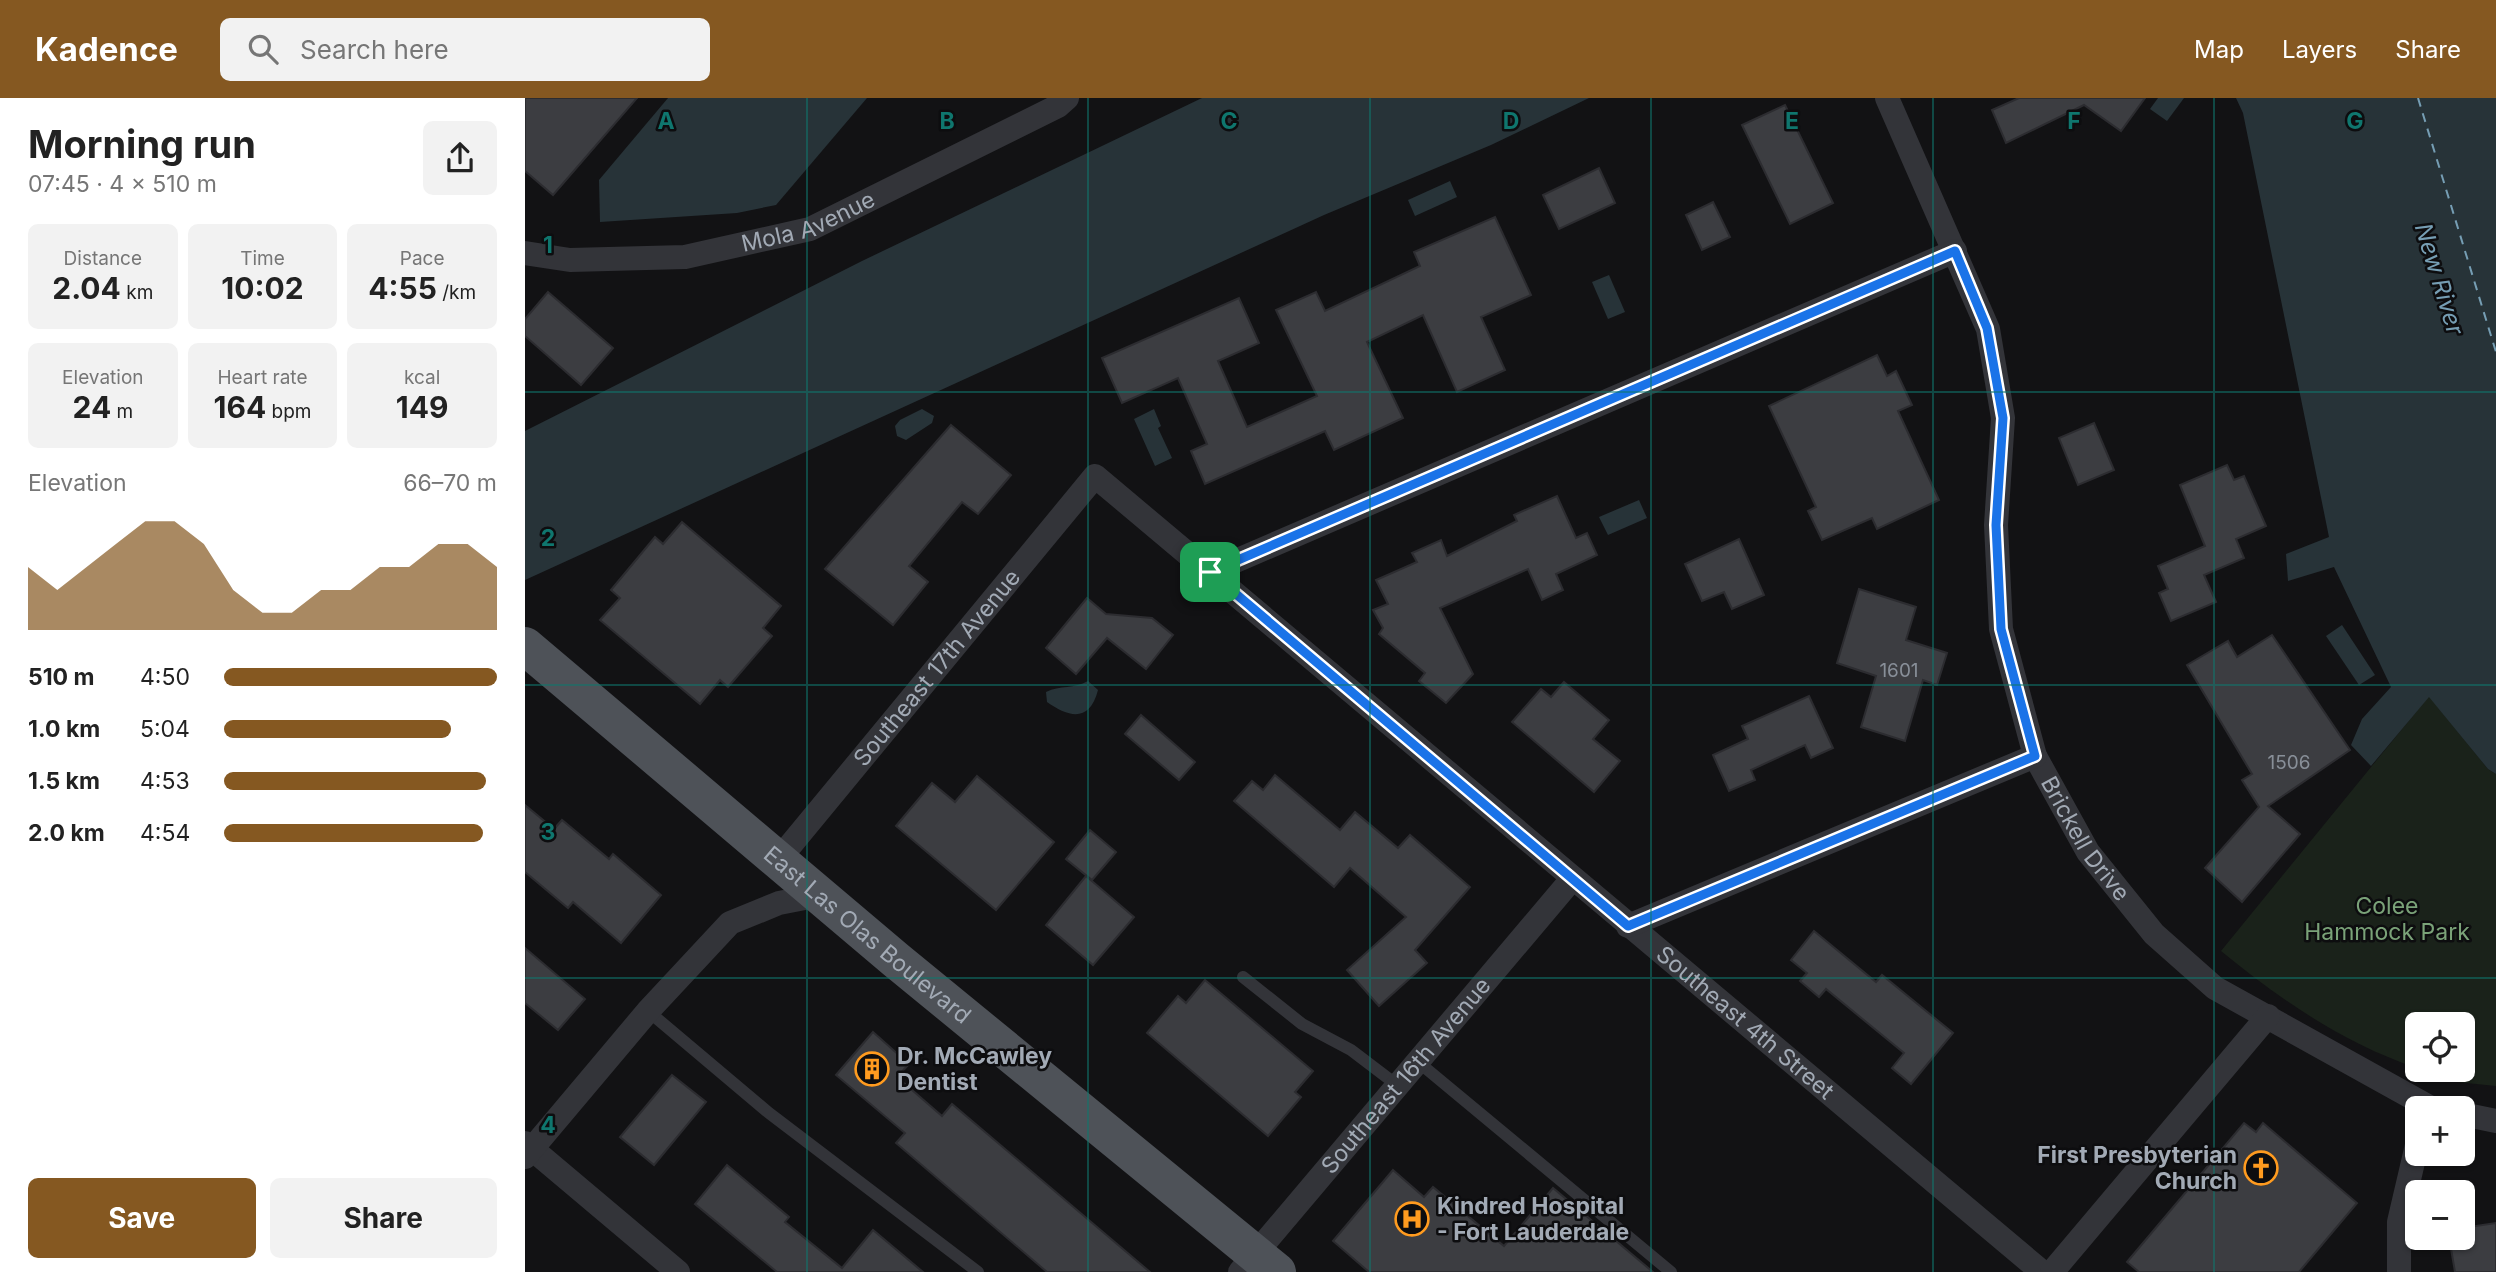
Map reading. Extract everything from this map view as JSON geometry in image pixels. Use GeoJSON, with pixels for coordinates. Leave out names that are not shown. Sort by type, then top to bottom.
{"type":"FeatureCollection","features":[{"type":"Feature","properties":{"kind":"main road","name":"East Las Olas Boulevard"},"geometry":{"type":"LineString","coordinates":[[525,646],[1257,1266]]}},
{"type":"Feature","properties":{"kind":"street","name":"Mola Avenue"},"geometry":{"type":"LineString","coordinates":[[525,253],[570,260],[685,257],[810,229],[1058,106],[1067,98]]}},
{"type":"Feature","properties":{"kind":"street","name":"Brickell Drive"},"geometry":{"type":"LineString","coordinates":[[1887,98],[1987,328],[2003,418],[1996,525],[2001,629],[2035,756],[2088,852],[2154,934],[2215,988],[2408,1096]]}},
{"type":"Feature","properties":{"kind":"street"},"geometry":{"type":"LineString","coordinates":[[1210,572],[1955,251]]}},
{"type":"Feature","properties":{"kind":"street","name":"Southeast 4th Street"},"geometry":{"type":"LineString","coordinates":[[1095,476],[2042,1272]]}},
{"type":"Feature","properties":{"kind":"street","name":"Southeast 17th Avenue"},"geometry":{"type":"LineString","coordinates":[[779,859],[1095,476]]}},
{"type":"Feature","properties":{"kind":"street"},"geometry":{"type":"LineString","coordinates":[[1628,926],[2035,756]]}},
{"type":"Feature","properties":{"kind":"street","name":"Southeast 16th Avenue"},"geometry":{"type":"LineString","coordinates":[[1257,1266],[1397,1085],[1572,878]]}},
{"type":"Feature","properties":{"kind":"street"},"geometry":{"type":"LineString","coordinates":[[678,1272],[527,1149],[648,1011],[730,923],[779,902],[820,894]]}},
{"type":"Feature","properties":{"kind":"street"},"geometry":{"type":"LineString","coordinates":[[2052,1272],[2268,1016]]}},
{"type":"Feature","properties":{"kind":"street"},"geometry":{"type":"LineString","coordinates":[[2475,1117],[2496,1121]]}},
{"type":"Feature","properties":{"kind":"street"},"geometry":{"type":"LineString","coordinates":[[2399,1272],[2399,1222],[2412,1166]]}},
{"type":"Feature","properties":{"kind":"lane"},"geometry":{"type":"LineString","coordinates":[[1243,977],[1302,1024],[1351,1050],[1397,1085]]}},
{"type":"Feature","properties":{"kind":"lane"},"geometry":{"type":"LineString","coordinates":[[648,1011],[769,1113],[978,1272]]}},
{"type":"Feature","properties":{"kind":"lane"},"geometry":{"type":"LineString","coordinates":[[1417,1061],[1671,1272]]}},
{"type":"Feature","properties":{"kind":"green space","name":"Colee Hammock Park"},"geometry":{"type":"Polygon","coordinates":[[[2429,696],[2488,769],[2496,774],[2496,1086],[2457,1082],[2475,1082],[2475,1012],[2405,1012],[2405,1064],[2338,1033],[2290,1003],[2221,951],[2429,696]]]}},
{"type":"Feature","properties":{"kind":"water"},"geometry":{"type":"Polygon","coordinates":[[[668,98],[867,98],[776,205],[737,213],[600,222],[599,180],[668,98]]]}},
{"type":"Feature","properties":{"kind":"water"},"geometry":{"type":"Polygon","coordinates":[[[1202,98],[1589,98],[1491,145],[1324,215],[525,580],[525,431],[862,261],[1202,98]]]}},
{"type":"Feature","properties":{"kind":"water"},"geometry":{"type":"Polygon","coordinates":[[[2158,98],[2184,98],[2167,121],[2150,109],[2158,98]]]}},
{"type":"Feature","properties":{"kind":"water","name":"New River"},"geometry":{"type":"Polygon","coordinates":[[[2236,98],[2496,98],[2496,774],[2488,769],[2429,697],[2371,766],[2351,745],[2362,719],[2391,687],[2334,567],[2288,581],[2286,554],[2329,537],[2243,113],[2236,98]]]}},
{"type":"Feature","properties":{"kind":"water"},"geometry":{"type":"Polygon","coordinates":[[[1450,181],[1457,197],[1415,216],[1408,200],[1450,181]]]}},
{"type":"Feature","properties":{"kind":"water"},"geometry":{"type":"Polygon","coordinates":[[[1609,275],[1625,312],[1608,319],[1592,282],[1609,275]]]}},
{"type":"Feature","properties":{"kind":"water"},"geometry":{"type":"Polygon","coordinates":[[[922,409],[934,416],[932,423],[906,440],[897,436],[895,426],[900,420],[922,409]]]}},
{"type":"Feature","properties":{"kind":"water"},"geometry":{"type":"Polygon","coordinates":[[[1154,409],[1161,426],[1158,428],[1172,458],[1155,466],[1134,419],[1154,409]]]}},
{"type":"Feature","properties":{"kind":"water"},"geometry":{"type":"Polygon","coordinates":[[[1639,500],[1647,518],[1608,535],[1599,517],[1639,500]]]}},
{"type":"Feature","properties":{"kind":"water"},"geometry":{"type":"Polygon","coordinates":[[[2342,625],[2375,675],[2359,685],[2326,636],[2342,625]]]}},
{"type":"Feature","properties":{"kind":"water"},"geometry":{"type":"Polygon","coordinates":[[[1088,681],[1098,690],[1085,712],[1064,712],[1047,702],[1046,692],[1088,681]]]}},
{"type":"Feature","properties":{"kind":"building"},"geometry":{"type":"Polygon","coordinates":[[[525,98],[637,98],[553,195],[525,171],[525,98]]]}},
{"type":"Feature","properties":{"kind":"building"},"geometry":{"type":"Polygon","coordinates":[[[2019,98],[2145,98],[2121,131],[2084,105],[2006,143],[1992,110],[2019,98]]]}},
{"type":"Feature","properties":{"kind":"building"},"geometry":{"type":"Polygon","coordinates":[[[1785,105],[1833,203],[1790,224],[1742,125],[1785,105]]]}},
{"type":"Feature","properties":{"kind":"building"},"geometry":{"type":"Polygon","coordinates":[[[1599,168],[1615,203],[1559,229],[1543,195],[1599,168]]]}},
{"type":"Feature","properties":{"kind":"building"},"geometry":{"type":"Polygon","coordinates":[[[1713,202],[1730,237],[1702,250],[1686,215],[1713,202]]]}},
{"type":"Feature","properties":{"kind":"building"},"geometry":{"type":"Polygon","coordinates":[[[1495,217],[1531,295],[1481,317],[1505,370],[1457,392],[1423,315],[1367,342],[1403,418],[1334,450],[1325,431],[1205,484],[1191,451],[1207,444],[1178,378],[1122,403],[1102,358],[1239,298],[1259,343],[1218,361],[1247,427],[1317,396],[1276,310],[1316,292],[1325,311],[1420,266],[1414,252],[1495,217]]]}},
{"type":"Feature","properties":{"kind":"building"},"geometry":{"type":"Polygon","coordinates":[[[548,292],[613,348],[581,385],[525,336],[525,319],[548,292]]]}},
{"type":"Feature","properties":{"kind":"building"},"geometry":{"type":"Polygon","coordinates":[[[1877,355],[1887,376],[1896,371],[1912,405],[1898,411],[1939,500],[1877,529],[1872,518],[1822,540],[1808,511],[1816,507],[1769,406],[1877,355]]]}},
{"type":"Feature","properties":{"kind":"building"},"geometry":{"type":"Polygon","coordinates":[[[2094,423],[2114,470],[2078,485],[2059,438],[2094,423]]]}},
{"type":"Feature","properties":{"kind":"building"},"geometry":{"type":"Polygon","coordinates":[[[951,425],[1011,475],[978,514],[962,502],[909,566],[928,582],[893,625],[825,569],[951,425]]]}},
{"type":"Feature","properties":{"kind":"building"},"geometry":{"type":"Polygon","coordinates":[[[2227,465],[2234,480],[2244,476],[2266,526],[2236,539],[2244,558],[2204,575],[2216,602],[2171,621],[2159,593],[2168,589],[2158,566],[2205,546],[2180,485],[2227,465]]]}},
{"type":"Feature","properties":{"kind":"building"},"geometry":{"type":"Polygon","coordinates":[[[1557,496],[1576,538],[1587,533],[1597,555],[1556,574],[1563,590],[1542,600],[1528,569],[1440,608],[1473,674],[1446,703],[1419,681],[1425,673],[1379,634],[1383,628],[1373,610],[1388,604],[1376,580],[1417,562],[1412,553],[1441,540],[1447,556],[1517,521],[1514,515],[1557,496]]]}},
{"type":"Feature","properties":{"kind":"building"},"geometry":{"type":"Polygon","coordinates":[[[682,522],[781,606],[763,628],[772,636],[728,687],[720,680],[700,704],[600,620],[620,598],[611,590],[655,537],[663,544],[682,522]]]}},
{"type":"Feature","properties":{"kind":"building"},"geometry":{"type":"Polygon","coordinates":[[[1739,539],[1764,595],[1732,609],[1724,592],[1702,601],[1685,564],[1739,539]]]}},
{"type":"Feature","properties":{"kind":"building"},"geometry":{"type":"Polygon","coordinates":[[[1859,589],[1916,607],[1906,640],[1947,653],[1937,685],[1923,680],[1905,741],[1861,727],[1876,676],[1837,663],[1859,589]]]}},
{"type":"Feature","properties":{"kind":"building"},"geometry":{"type":"Polygon","coordinates":[[[1087,598],[1106,614],[1152,618],[1173,635],[1146,669],[1107,638],[1076,674],[1046,648],[1087,598]]]}},
{"type":"Feature","properties":{"kind":"building"},"geometry":{"type":"Polygon","coordinates":[[[2272,635],[2350,750],[2268,806],[2300,834],[2242,902],[2205,868],[2259,807],[2242,780],[2252,774],[2187,665],[2228,641],[2237,657],[2272,635]]]}},
{"type":"Feature","properties":{"kind":"building"},"geometry":{"type":"Polygon","coordinates":[[[1564,682],[1609,720],[1593,739],[1620,761],[1594,792],[1512,722],[1541,689],[1551,697],[1564,682]]]}},
{"type":"Feature","properties":{"kind":"building"},"geometry":{"type":"Polygon","coordinates":[[[1809,696],[1833,748],[1811,758],[1805,745],[1751,770],[1755,780],[1729,791],[1713,755],[1748,739],[1742,726],[1809,696]]]}},
{"type":"Feature","properties":{"kind":"building"},"geometry":{"type":"Polygon","coordinates":[[[1141,715],[1195,762],[1179,780],[1125,734],[1141,715]]]}},
{"type":"Feature","properties":{"kind":"building"},"geometry":{"type":"Polygon","coordinates":[[[1275,775],[1340,830],[1355,812],[1398,848],[1410,835],[1470,887],[1415,950],[1427,963],[1379,1006],[1347,970],[1406,917],[1350,868],[1334,887],[1234,801],[1252,781],[1263,790],[1275,775]]]}},
{"type":"Feature","properties":{"kind":"building"},"geometry":{"type":"Polygon","coordinates":[[[977,776],[1054,842],[996,910],[896,826],[932,783],[955,802],[977,776]]]}},
{"type":"Feature","properties":{"kind":"building"},"geometry":{"type":"Polygon","coordinates":[[[525,805],[554,829],[562,820],[609,859],[613,854],[661,895],[621,943],[573,902],[568,908],[525,872],[525,805]]]}},
{"type":"Feature","properties":{"kind":"building"},"geometry":{"type":"Polygon","coordinates":[[[1090,830],[1116,852],[1092,880],[1066,859],[1090,830]]]}},
{"type":"Feature","properties":{"kind":"building"},"geometry":{"type":"Polygon","coordinates":[[[1086,876],[1134,917],[1093,965],[1046,925],[1086,876]]]}},
{"type":"Feature","properties":{"kind":"building"},"geometry":{"type":"Polygon","coordinates":[[[1814,931],[1876,982],[1882,975],[1953,1033],[1911,1084],[1892,1068],[1904,1053],[1826,989],[1819,997],[1800,981],[1807,973],[1791,960],[1814,931]]]}},
{"type":"Feature","properties":{"kind":"building"},"geometry":{"type":"Polygon","coordinates":[[[525,948],[585,999],[558,1030],[525,1003],[525,948]]]}},
{"type":"Feature","properties":{"kind":"building"},"geometry":{"type":"Polygon","coordinates":[[[1205,980],[1313,1071],[1295,1092],[1301,1097],[1268,1136],[1147,1033],[1178,996],[1186,1003],[1205,980]]]}},
{"type":"Feature","properties":{"kind":"building"},"geometry":{"type":"Polygon","coordinates":[[[873,1032],[909,1064],[897,1077],[942,1116],[952,1104],[1150,1272],[1047,1272],[896,1143],[905,1133],[836,1075],[873,1032]]]}},
{"type":"Feature","properties":{"kind":"building"},"geometry":{"type":"Polygon","coordinates":[[[672,1075],[706,1102],[654,1165],[620,1137],[672,1075]]]}},
{"type":"Feature","properties":{"kind":"building","name":"First Presbyterian Church"},"geometry":{"type":"Polygon","coordinates":[[[2244,1123],[2256,1132],[2263,1123],[2357,1203],[2299,1272],[2139,1272],[2127,1262],[2244,1123]]]}},
{"type":"Feature","properties":{"kind":"building"},"geometry":{"type":"Polygon","coordinates":[[[727,1165],[789,1217],[785,1222],[842,1268],[873,1230],[923,1272],[777,1272],[695,1204],[727,1165]]]}},
{"type":"Feature","properties":{"kind":"building","name":"Kindred Hospital - Fort Lauderdale"},"geometry":{"type":"Polygon","coordinates":[[[1393,1170],[1424,1197],[1433,1187],[1504,1246],[1553,1188],[1653,1272],[1369,1272],[1333,1241],[1393,1170]]]}},
{"type":"Feature","properties":{"kind":"building"},"geometry":{"type":"Polygon","coordinates":[[[2496,1223],[2496,1272],[2455,1272],[2451,1250],[2475,1250],[2475,1226],[2496,1223]]]}},
{"type":"Feature","properties":{"kind":"ferry route"},"geometry":{"type":"LineString","coordinates":[[2418,98],[2496,352]]}},
{"type":"Feature","properties":{"kind":"place","name":"Dr. McCawley Dentist"},"geometry":{"type":"Point","coordinates":[872,1069]}},
{"type":"Feature","properties":{"kind":"place","name":"First Presbyterian Church"},"geometry":{"type":"Point","coordinates":[2261,1168]}},
{"type":"Feature","properties":{"kind":"place","name":"Kindred Hospital - Fort Lauderdale"},"geometry":{"type":"Point","coordinates":[1412,1219]}},
{"type":"Feature","properties":{"kind":"route"},"geometry":{"type":"LineString","coordinates":[[1955,251],[1987,328],[2003,418],[1996,525],[2001,629],[2035,756],[1628,926],[1210,572],[1955,251]]}}]}
